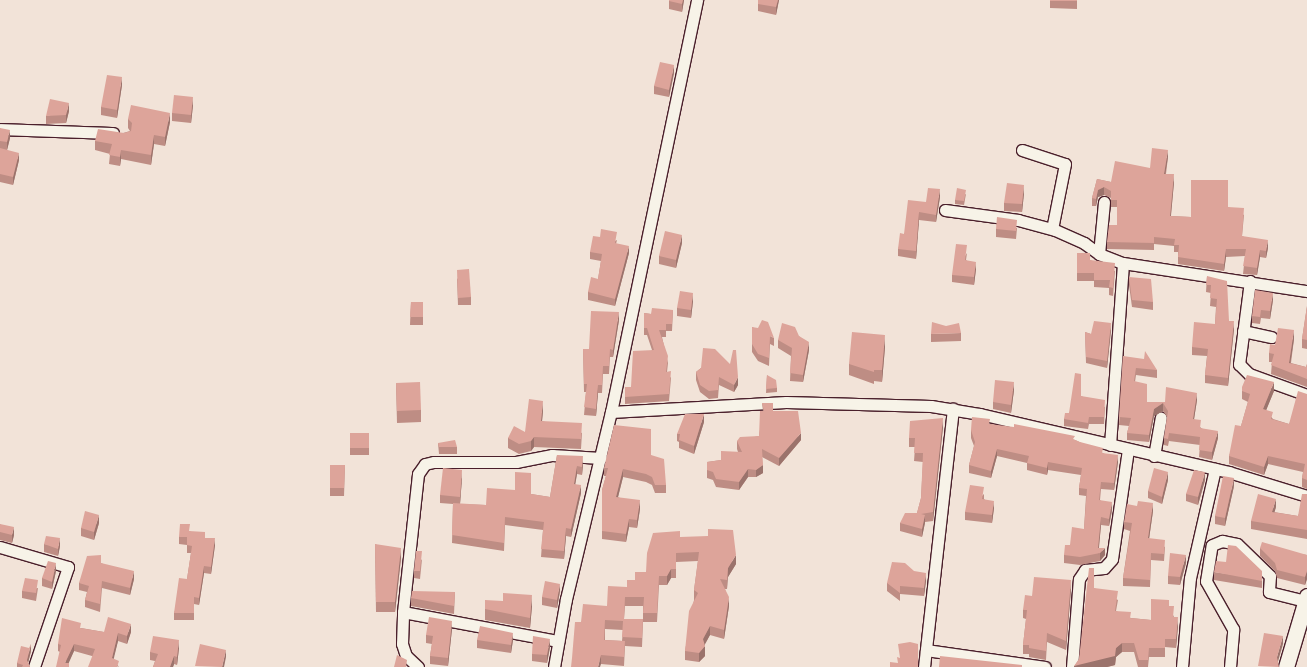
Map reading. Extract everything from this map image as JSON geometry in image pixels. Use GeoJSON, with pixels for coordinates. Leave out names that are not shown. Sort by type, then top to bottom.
{"type":"FeatureCollection","features":[{"type":"Feature","properties":{"kind":"street"},"geometry":{"type":"LineString","coordinates":[[554,667],[558,641],[611,412],[697,0]]}},
{"type":"Feature","properties":{"kind":"street"},"geometry":{"type":"LineString","coordinates":[[0,129],[19,132],[91,130],[125,135]]}},
{"type":"Feature","properties":{"kind":"street"},"geometry":{"type":"LineString","coordinates":[[1022,150],[1066,164],[1052,229]]}},
{"type":"Feature","properties":{"kind":"street"},"geometry":{"type":"LineString","coordinates":[[1099,254],[1104,202]]}},
{"type":"Feature","properties":{"kind":"street"},"geometry":{"type":"LineString","coordinates":[[944,210],[1018,220],[1052,229],[1074,237],[1099,254],[1124,263],[1307,291]]}},
{"type":"Feature","properties":{"kind":"street"},"geometry":{"type":"LineString","coordinates":[[1110,445],[1124,263]]}},
{"type":"Feature","properties":{"kind":"street"},"geometry":{"type":"LineString","coordinates":[[1250,281],[1239,364],[1249,374],[1307,395]]}},
{"type":"Feature","properties":{"kind":"street"},"geometry":{"type":"LineString","coordinates":[[1243,331],[1271,337]]}},
{"type":"Feature","properties":{"kind":"street"},"geometry":{"type":"LineString","coordinates":[[611,412],[786,402],[931,406],[953,409],[1215,469],[1307,496]]}},
{"type":"Feature","properties":{"kind":"street"},"geometry":{"type":"LineString","coordinates":[[924,667],[953,409]]}},
{"type":"Feature","properties":{"kind":"street"},"geometry":{"type":"LineString","coordinates":[[1154,456],[1161,418]]}},
{"type":"Feature","properties":{"kind":"street"},"geometry":{"type":"LineString","coordinates":[[1072,667],[1079,579],[1085,570],[1104,568],[1112,559],[1128,449]]}},
{"type":"Feature","properties":{"kind":"street"},"geometry":{"type":"LineString","coordinates":[[418,667],[406,656],[402,644],[403,612],[418,474],[425,464],[434,462],[516,462],[552,456],[600,458]]}},
{"type":"Feature","properties":{"kind":"street"},"geometry":{"type":"LineString","coordinates":[[1182,667],[1190,578],[1215,469]]}},
{"type":"Feature","properties":{"kind":"street"},"geometry":{"type":"LineString","coordinates":[[1230,667],[1233,629],[1206,581],[1212,545],[1222,540],[1238,544],[1270,576],[1269,592],[1306,598],[1286,667]]}},
{"type":"Feature","properties":{"kind":"street"},"geometry":{"type":"LineString","coordinates":[[0,547],[68,566],[34,667]]}},
{"type":"Feature","properties":{"kind":"street"},"geometry":{"type":"LineString","coordinates":[[403,612],[558,641]]}},
{"type":"Feature","properties":{"kind":"street"},"geometry":{"type":"LineString","coordinates":[[926,650],[1045,667]]}},
{"type":"Feature","properties":{"kind":"building"},"geometry":{"type":"Polygon","coordinates":[[[669,0],[683,0],[682,4],[669,0]]]}},
{"type":"Feature","properties":{"kind":"building"},"geometry":{"type":"Polygon","coordinates":[[[758,0],[778,0],[776,7],[758,4],[758,0]]]}},
{"type":"Feature","properties":{"kind":"building"},"geometry":{"type":"Polygon","coordinates":[[[1077,0],[1077,1],[1050,1],[1077,0]]]}},
{"type":"Feature","properties":{"kind":"building"},"geometry":{"type":"Polygon","coordinates":[[[660,62],[674,65],[669,90],[654,86],[660,62]]]}},
{"type":"Feature","properties":{"kind":"building"},"geometry":{"type":"Polygon","coordinates":[[[107,75],[122,77],[117,110],[101,107],[107,75]]]}},
{"type":"Feature","properties":{"kind":"building"},"geometry":{"type":"Polygon","coordinates":[[[174,95],[193,97],[191,115],[172,113],[174,95]]]}},
{"type":"Feature","properties":{"kind":"building"},"geometry":{"type":"Polygon","coordinates":[[[50,99],[69,103],[66,115],[46,116],[50,99]]]}},
{"type":"Feature","properties":{"kind":"building"},"geometry":{"type":"Polygon","coordinates":[[[131,105],[170,113],[165,137],[154,135],[151,155],[121,150],[120,157],[109,155],[112,144],[95,141],[98,129],[124,133],[131,131],[132,123],[128,119],[131,105]]]}},
{"type":"Feature","properties":{"kind":"building"},"geometry":{"type":"Polygon","coordinates":[[[0,128],[10,130],[7,142],[0,141],[0,128]]]}},
{"type":"Feature","properties":{"kind":"building"},"geometry":{"type":"Polygon","coordinates":[[[0,148],[19,153],[13,177],[0,174],[0,148]]]}},
{"type":"Feature","properties":{"kind":"building"},"geometry":{"type":"Polygon","coordinates":[[[1152,148],[1168,150],[1164,174],[1174,174],[1170,216],[1191,217],[1191,180],[1228,180],[1228,207],[1244,208],[1242,236],[1268,240],[1266,251],[1260,250],[1257,268],[1243,266],[1246,249],[1226,249],[1224,264],[1178,257],[1179,245],[1174,245],[1175,239],[1154,237],[1154,243],[1107,242],[1109,225],[1117,225],[1117,200],[1111,200],[1111,191],[1104,187],[1098,190],[1096,199],[1092,198],[1097,179],[1111,182],[1115,161],[1150,168],[1152,148]]]}},
{"type":"Feature","properties":{"kind":"building"},"geometry":{"type":"Polygon","coordinates":[[[1007,183],[1024,185],[1022,204],[1004,203],[1007,183]]]}},
{"type":"Feature","properties":{"kind":"building"},"geometry":{"type":"Polygon","coordinates":[[[928,188],[940,189],[936,215],[919,212],[916,251],[898,249],[900,233],[904,234],[908,200],[926,202],[928,188]]]}},
{"type":"Feature","properties":{"kind":"building"},"geometry":{"type":"Polygon","coordinates":[[[957,188],[966,190],[964,201],[955,200],[957,188]]]}},
{"type":"Feature","properties":{"kind":"building"},"geometry":{"type":"Polygon","coordinates":[[[997,217],[1017,220],[1016,231],[996,229],[997,217]]]}},
{"type":"Feature","properties":{"kind":"building"},"geometry":{"type":"Polygon","coordinates":[[[601,229],[617,232],[615,243],[629,246],[615,299],[588,292],[591,277],[598,279],[602,254],[590,252],[593,236],[600,237],[601,229]]]}},
{"type":"Feature","properties":{"kind":"building"},"geometry":{"type":"Polygon","coordinates":[[[665,231],[682,235],[676,260],[659,256],[665,231]]]}},
{"type":"Feature","properties":{"kind":"building"},"geometry":{"type":"Polygon","coordinates":[[[956,244],[967,245],[965,260],[976,262],[974,277],[952,275],[956,244]]]}},
{"type":"Feature","properties":{"kind":"building"},"geometry":{"type":"Polygon","coordinates":[[[1077,253],[1090,253],[1090,260],[1115,263],[1113,288],[1109,287],[1110,280],[1094,280],[1094,273],[1077,273],[1077,253]]]}},
{"type":"Feature","properties":{"kind":"building"},"geometry":{"type":"Polygon","coordinates":[[[469,269],[471,297],[458,298],[457,270],[469,269]]]}},
{"type":"Feature","properties":{"kind":"building"},"geometry":{"type":"Polygon","coordinates":[[[1207,276],[1227,281],[1229,321],[1234,321],[1228,378],[1205,375],[1208,349],[1192,347],[1194,322],[1215,324],[1217,299],[1210,298],[1211,285],[1206,285],[1207,276]]]}},
{"type":"Feature","properties":{"kind":"building"},"geometry":{"type":"Polygon","coordinates":[[[1129,277],[1151,279],[1153,302],[1132,300],[1129,277]]]}},
{"type":"Feature","properties":{"kind":"building"},"geometry":{"type":"Polygon","coordinates":[[[1255,290],[1273,293],[1270,311],[1261,310],[1260,317],[1252,316],[1255,290]]]}},
{"type":"Feature","properties":{"kind":"building"},"geometry":{"type":"Polygon","coordinates":[[[680,291],[693,293],[691,310],[677,308],[680,291]]]}},
{"type":"Feature","properties":{"kind":"building"},"geometry":{"type":"Polygon","coordinates":[[[411,302],[423,302],[423,317],[410,317],[411,302]]]}},
{"type":"Feature","properties":{"kind":"building"},"geometry":{"type":"Polygon","coordinates":[[[1307,306],[1307,340],[1302,339],[1307,306]]]}},
{"type":"Feature","properties":{"kind":"building"},"geometry":{"type":"Polygon","coordinates":[[[652,308],[673,310],[672,324],[666,324],[666,330],[659,330],[668,356],[666,372],[671,371],[669,394],[625,397],[625,387],[631,387],[633,351],[654,350],[647,328],[644,328],[644,313],[651,314],[652,308]]]}},
{"type":"Feature","properties":{"kind":"building"},"geometry":{"type":"Polygon","coordinates":[[[591,311],[619,312],[613,350],[610,349],[609,366],[603,366],[602,385],[598,385],[596,409],[584,407],[587,384],[584,384],[583,349],[589,349],[591,311]]]}},
{"type":"Feature","properties":{"kind":"building"},"geometry":{"type":"Polygon","coordinates":[[[762,320],[768,322],[774,338],[770,336],[769,358],[758,354],[752,344],[752,327],[758,328],[762,320]]]}},
{"type":"Feature","properties":{"kind":"building"},"geometry":{"type":"Polygon","coordinates":[[[1094,321],[1111,323],[1107,361],[1086,357],[1085,332],[1091,334],[1094,321]]]}},
{"type":"Feature","properties":{"kind":"building"},"geometry":{"type":"Polygon","coordinates":[[[932,322],[946,326],[959,323],[961,333],[931,334],[932,322]]]}},
{"type":"Feature","properties":{"kind":"building"},"geometry":{"type":"Polygon","coordinates":[[[782,323],[795,327],[799,336],[809,342],[803,375],[790,373],[792,348],[778,340],[782,323]]]}},
{"type":"Feature","properties":{"kind":"building"},"geometry":{"type":"Polygon","coordinates":[[[1278,328],[1294,330],[1289,363],[1306,367],[1307,364],[1307,379],[1271,365],[1274,354],[1269,353],[1270,344],[1275,345],[1278,328]]]}},
{"type":"Feature","properties":{"kind":"building"},"geometry":{"type":"Polygon","coordinates":[[[852,332],[885,335],[882,370],[874,370],[874,372],[849,364],[852,332]]]}},
{"type":"Feature","properties":{"kind":"building"},"geometry":{"type":"Polygon","coordinates":[[[703,348],[715,349],[730,364],[733,350],[736,350],[738,377],[734,385],[719,377],[718,390],[709,391],[700,385],[696,372],[701,368],[703,348]]]}},
{"type":"Feature","properties":{"kind":"building"},"geometry":{"type":"Polygon","coordinates":[[[1145,351],[1157,370],[1136,368],[1134,381],[1147,384],[1147,402],[1165,402],[1166,387],[1197,393],[1193,419],[1201,420],[1200,428],[1218,431],[1212,452],[1199,450],[1200,437],[1169,433],[1168,439],[1164,438],[1168,411],[1163,403],[1154,409],[1149,435],[1127,433],[1131,418],[1119,417],[1123,356],[1144,359],[1145,351]]]}},
{"type":"Feature","properties":{"kind":"building"},"geometry":{"type":"Polygon","coordinates":[[[1075,373],[1081,374],[1081,396],[1105,400],[1104,417],[1089,417],[1088,423],[1064,419],[1065,413],[1069,413],[1075,373]]]}},
{"type":"Feature","properties":{"kind":"building"},"geometry":{"type":"Polygon","coordinates":[[[767,375],[776,380],[777,388],[766,389],[767,375]]]}},
{"type":"Feature","properties":{"kind":"building"},"geometry":{"type":"Polygon","coordinates":[[[1247,375],[1274,382],[1263,409],[1273,412],[1271,419],[1289,424],[1298,391],[1307,394],[1307,480],[1302,478],[1305,464],[1268,456],[1264,467],[1229,456],[1235,425],[1241,426],[1250,394],[1242,391],[1247,375]]]}},
{"type":"Feature","properties":{"kind":"building"},"geometry":{"type":"Polygon","coordinates":[[[995,380],[1014,382],[1011,405],[993,402],[995,380]]]}},
{"type":"Feature","properties":{"kind":"building"},"geometry":{"type":"Polygon","coordinates":[[[420,382],[421,410],[397,411],[396,383],[420,382]]]}},
{"type":"Feature","properties":{"kind":"building"},"geometry":{"type":"Polygon","coordinates":[[[529,399],[543,401],[541,421],[582,423],[581,439],[534,437],[531,441],[519,444],[508,438],[514,426],[525,432],[529,399]]]}},
{"type":"Feature","properties":{"kind":"building"},"geometry":{"type":"Polygon","coordinates":[[[762,403],[773,403],[773,411],[798,411],[801,433],[779,458],[762,449],[763,465],[756,470],[748,469],[739,482],[716,479],[713,472],[707,470],[707,462],[721,460],[721,451],[742,452],[737,441],[740,437],[759,436],[760,411],[764,411],[762,403]]]}},
{"type":"Feature","properties":{"kind":"building"},"geometry":{"type":"Polygon","coordinates":[[[685,414],[704,414],[694,446],[679,440],[680,434],[677,434],[685,414]]]}},
{"type":"Feature","properties":{"kind":"building"},"geometry":{"type":"Polygon","coordinates":[[[972,417],[990,419],[989,424],[1014,427],[1014,424],[1075,436],[1073,439],[1103,448],[1102,453],[1118,455],[1114,483],[1101,482],[1099,500],[1112,502],[1109,519],[1101,517],[1098,548],[1105,548],[1100,553],[1080,557],[1064,555],[1065,545],[1070,545],[1072,527],[1084,529],[1087,489],[1079,488],[1082,468],[1048,462],[1047,468],[1027,463],[1029,456],[997,449],[991,471],[969,465],[975,442],[971,430],[972,417]]]}},
{"type":"Feature","properties":{"kind":"building"},"geometry":{"type":"Polygon","coordinates":[[[943,418],[933,512],[921,514],[925,515],[922,529],[900,523],[905,513],[917,513],[921,498],[923,453],[914,453],[915,438],[909,438],[910,421],[943,418]]]}},
{"type":"Feature","properties":{"kind":"building"},"geometry":{"type":"Polygon","coordinates":[[[614,425],[651,429],[651,455],[664,459],[666,485],[655,485],[652,477],[646,474],[623,469],[616,497],[640,500],[637,520],[629,519],[626,534],[602,531],[602,490],[608,468],[604,468],[614,425]]]}},
{"type":"Feature","properties":{"kind":"building"},"geometry":{"type":"Polygon","coordinates":[[[350,433],[369,433],[369,448],[350,448],[350,433]]]}},
{"type":"Feature","properties":{"kind":"building"},"geometry":{"type":"Polygon","coordinates":[[[455,440],[457,447],[439,447],[438,443],[455,440]]]}},
{"type":"Feature","properties":{"kind":"building"},"geometry":{"type":"Polygon","coordinates":[[[557,455],[583,456],[582,467],[577,466],[574,484],[581,485],[571,529],[566,528],[564,551],[541,549],[544,522],[505,517],[504,543],[452,535],[453,503],[486,505],[487,488],[515,490],[515,472],[531,473],[531,494],[550,497],[557,455]]]}},
{"type":"Feature","properties":{"kind":"building"},"geometry":{"type":"Polygon","coordinates":[[[330,465],[345,465],[344,488],[330,488],[330,465]]]}},
{"type":"Feature","properties":{"kind":"building"},"geometry":{"type":"Polygon","coordinates":[[[443,468],[462,470],[460,497],[440,495],[443,468]]]}},
{"type":"Feature","properties":{"kind":"building"},"geometry":{"type":"Polygon","coordinates":[[[1154,468],[1168,472],[1162,497],[1148,491],[1154,468]]]}},
{"type":"Feature","properties":{"kind":"building"},"geometry":{"type":"Polygon","coordinates":[[[1194,470],[1205,472],[1198,497],[1186,494],[1194,470]]]}},
{"type":"Feature","properties":{"kind":"building"},"geometry":{"type":"Polygon","coordinates":[[[1223,476],[1234,478],[1225,518],[1215,516],[1223,476]]]}},
{"type":"Feature","properties":{"kind":"building"},"geometry":{"type":"Polygon","coordinates":[[[970,485],[984,487],[982,499],[994,501],[992,515],[965,512],[970,485]]]}},
{"type":"Feature","properties":{"kind":"building"},"geometry":{"type":"Polygon","coordinates":[[[1258,494],[1276,499],[1272,512],[1298,516],[1302,494],[1307,494],[1307,530],[1251,521],[1258,494]]]}},
{"type":"Feature","properties":{"kind":"building"},"geometry":{"type":"Polygon","coordinates":[[[1138,501],[1153,503],[1148,538],[1165,540],[1164,554],[1151,553],[1150,580],[1123,578],[1132,523],[1124,522],[1127,504],[1137,506],[1138,501]]]}},
{"type":"Feature","properties":{"kind":"building"},"geometry":{"type":"Polygon","coordinates":[[[85,511],[99,515],[94,532],[81,528],[85,511]]]}},
{"type":"Feature","properties":{"kind":"building"},"geometry":{"type":"Polygon","coordinates":[[[0,524],[14,527],[12,535],[0,532],[0,524]]]}},
{"type":"Feature","properties":{"kind":"building"},"geometry":{"type":"Polygon","coordinates":[[[180,524],[190,524],[189,531],[205,532],[205,538],[215,538],[211,567],[204,566],[199,598],[194,597],[194,613],[174,613],[179,578],[187,579],[192,546],[187,545],[187,537],[179,537],[180,524]]]}},
{"type":"Feature","properties":{"kind":"building"},"geometry":{"type":"Polygon","coordinates":[[[708,529],[733,530],[736,555],[728,568],[727,580],[720,579],[729,597],[724,630],[710,626],[703,639],[705,646],[699,653],[685,651],[689,611],[698,593],[694,590],[699,552],[676,553],[676,569],[671,569],[667,576],[659,576],[657,613],[643,613],[644,597],[625,597],[624,619],[643,619],[642,638],[622,637],[623,621],[605,620],[604,640],[625,641],[624,657],[601,655],[598,667],[571,667],[575,622],[581,622],[583,604],[607,606],[608,586],[627,587],[627,580],[635,580],[635,572],[646,572],[647,553],[653,533],[680,531],[680,537],[708,536],[708,529]]]}},
{"type":"Feature","properties":{"kind":"building"},"geometry":{"type":"Polygon","coordinates":[[[46,536],[60,538],[58,549],[44,544],[46,536]]]}},
{"type":"Feature","properties":{"kind":"building"},"geometry":{"type":"Polygon","coordinates":[[[1262,542],[1307,555],[1305,577],[1277,570],[1275,563],[1260,548],[1262,542]]]}},
{"type":"Feature","properties":{"kind":"building"},"geometry":{"type":"Polygon","coordinates":[[[375,544],[401,548],[395,602],[376,602],[375,544]]]}},
{"type":"Feature","properties":{"kind":"building"},"geometry":{"type":"Polygon","coordinates":[[[1228,545],[1236,546],[1262,571],[1262,581],[1214,572],[1216,561],[1226,562],[1228,545]]]}},
{"type":"Feature","properties":{"kind":"building"},"geometry":{"type":"Polygon","coordinates":[[[416,551],[422,551],[420,571],[414,571],[416,551]]]}},
{"type":"Feature","properties":{"kind":"building"},"geometry":{"type":"Polygon","coordinates":[[[1170,553],[1186,555],[1180,577],[1168,576],[1170,553]]]}},
{"type":"Feature","properties":{"kind":"building"},"geometry":{"type":"Polygon","coordinates":[[[101,555],[101,563],[134,571],[130,588],[102,581],[100,604],[85,600],[89,586],[79,583],[87,556],[101,555]]]}},
{"type":"Feature","properties":{"kind":"building"},"geometry":{"type":"Polygon","coordinates":[[[48,561],[56,563],[52,582],[42,578],[48,561]]]}},
{"type":"Feature","properties":{"kind":"building"},"geometry":{"type":"Polygon","coordinates":[[[892,562],[905,563],[914,571],[926,573],[924,588],[900,586],[900,593],[887,583],[892,562]]]}},
{"type":"Feature","properties":{"kind":"building"},"geometry":{"type":"Polygon","coordinates":[[[1089,568],[1094,568],[1094,588],[1118,591],[1115,611],[1131,612],[1130,618],[1151,620],[1151,599],[1169,600],[1169,606],[1174,606],[1173,617],[1178,617],[1176,639],[1165,639],[1165,648],[1149,648],[1148,660],[1139,660],[1134,643],[1122,643],[1116,648],[1115,656],[1074,666],[1079,659],[1089,568]]]}},
{"type":"Feature","properties":{"kind":"building"},"geometry":{"type":"Polygon","coordinates":[[[1034,577],[1071,580],[1066,641],[1047,633],[1046,651],[1029,648],[1029,645],[1023,645],[1027,610],[1023,610],[1025,595],[1032,596],[1034,577]]]}},
{"type":"Feature","properties":{"kind":"building"},"geometry":{"type":"Polygon","coordinates":[[[25,578],[38,580],[36,593],[22,591],[25,578]]]}},
{"type":"Feature","properties":{"kind":"building"},"geometry":{"type":"Polygon","coordinates":[[[545,581],[560,584],[557,600],[542,597],[545,581]]]}},
{"type":"Feature","properties":{"kind":"building"},"geometry":{"type":"Polygon","coordinates":[[[412,591],[455,592],[454,606],[411,598],[412,591]]]}},
{"type":"Feature","properties":{"kind":"building"},"geometry":{"type":"Polygon","coordinates":[[[503,593],[532,595],[530,618],[485,609],[485,600],[503,601],[503,593]]]}},
{"type":"Feature","properties":{"kind":"building"},"geometry":{"type":"Polygon","coordinates":[[[108,617],[131,624],[127,636],[118,633],[112,658],[119,661],[117,667],[88,667],[95,649],[74,644],[65,663],[69,663],[69,667],[56,667],[61,645],[58,644],[62,618],[81,623],[80,628],[104,632],[108,617]]]}},
{"type":"Feature","properties":{"kind":"building"},"geometry":{"type":"Polygon","coordinates":[[[429,617],[452,621],[448,658],[430,656],[433,636],[426,635],[429,617]]]}},
{"type":"Feature","properties":{"kind":"building"},"geometry":{"type":"Polygon","coordinates":[[[480,626],[513,633],[511,645],[477,640],[480,626]]]}},
{"type":"Feature","properties":{"kind":"building"},"geometry":{"type":"Polygon","coordinates":[[[1264,633],[1283,636],[1277,657],[1279,667],[1258,666],[1264,633]]]}},
{"type":"Feature","properties":{"kind":"building"},"geometry":{"type":"Polygon","coordinates":[[[153,636],[179,640],[177,657],[174,656],[170,667],[153,667],[158,654],[150,652],[153,636]]]}},
{"type":"Feature","properties":{"kind":"building"},"geometry":{"type":"Polygon","coordinates":[[[533,636],[550,639],[547,655],[532,654],[533,636]]]}},
{"type":"Feature","properties":{"kind":"building"},"geometry":{"type":"Polygon","coordinates":[[[910,642],[918,644],[918,667],[890,667],[890,662],[898,663],[897,657],[900,658],[898,644],[910,642]]]}},
{"type":"Feature","properties":{"kind":"building"},"geometry":{"type":"Polygon","coordinates":[[[31,644],[27,660],[30,667],[22,667],[23,665],[17,663],[21,646],[29,648],[31,644]]]}},
{"type":"Feature","properties":{"kind":"building"},"geometry":{"type":"Polygon","coordinates":[[[200,644],[226,650],[222,667],[195,666],[200,644]]]}},
{"type":"Feature","properties":{"kind":"building"},"geometry":{"type":"Polygon","coordinates":[[[397,655],[407,660],[406,667],[394,667],[397,655]]]}},
{"type":"Feature","properties":{"kind":"building"},"geometry":{"type":"Polygon","coordinates":[[[940,656],[1022,665],[1022,667],[939,667],[940,656]]]}}]}
